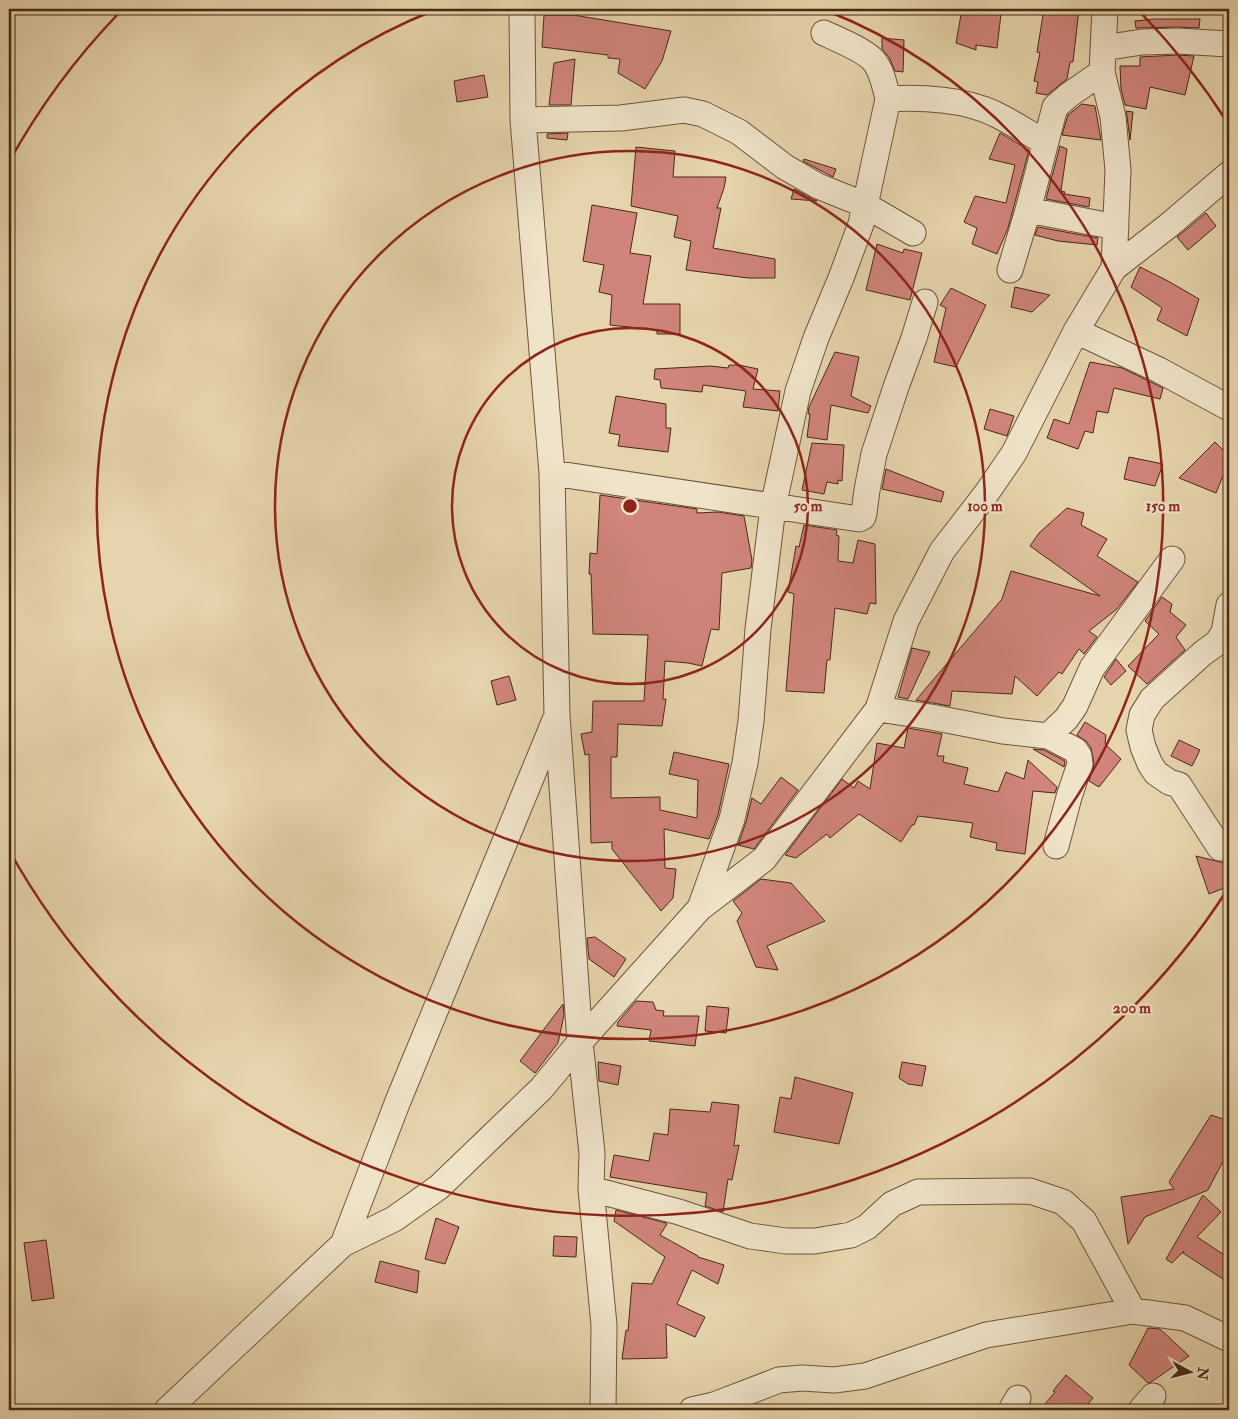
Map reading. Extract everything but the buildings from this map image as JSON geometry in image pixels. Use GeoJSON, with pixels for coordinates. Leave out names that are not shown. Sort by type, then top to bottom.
{"type":"FeatureCollection","features":[{"type":"Feature","properties":{"kind":"street"},"geometry":{"type":"LineString","coordinates":[[522,9],[522,120],[552,473],[557,716],[580,1042],[592,1153],[592,1189],[604,1325],[603,1410]]}},
{"type":"Feature","properties":{"kind":"street"},"geometry":{"type":"LineString","coordinates":[[1105,9],[1102,60],[1114,126],[1118,170],[1114,268]]}},
{"type":"Feature","properties":{"kind":"street"},"geometry":{"type":"LineString","coordinates":[[700,908],[732,819],[746,763],[758,629],[773,507],[798,391],[816,338],[854,242],[865,205],[888,100],[884,81],[873,59],[824,33]]}},
{"type":"Feature","properties":{"kind":"street"},"geometry":{"type":"LineString","coordinates":[[1010,270],[1055,107],[1102,60],[1142,42],[1229,44]]}},
{"type":"Feature","properties":{"kind":"street"},"geometry":{"type":"LineString","coordinates":[[888,100],[920,99],[964,104],[994,113],[1045,142]]}},
{"type":"Feature","properties":{"kind":"street"},"geometry":{"type":"LineString","coordinates":[[522,120],[620,118],[684,110],[703,114],[739,132],[785,167],[818,186],[865,205],[914,233]]}},
{"type":"Feature","properties":{"kind":"street"},"geometry":{"type":"LineString","coordinates":[[167,1410],[343,1244],[394,1219],[439,1187],[541,1088],[700,908],[764,859],[878,709],[906,621],[942,551],[986,494],[1014,453],[1076,331],[1114,268],[1168,226],[1229,174]]}},
{"type":"Feature","properties":{"kind":"street"},"geometry":{"type":"LineString","coordinates":[[1028,210],[1116,227]]}},
{"type":"Feature","properties":{"kind":"street"},"geometry":{"type":"LineString","coordinates":[[552,473],[859,519],[863,517],[874,454],[925,302]]}},
{"type":"Feature","properties":{"kind":"street"},"geometry":{"type":"LineString","coordinates":[[1076,331],[1227,401]]}},
{"type":"Feature","properties":{"kind":"street"},"geometry":{"type":"LineString","coordinates":[[1048,736],[1066,719],[1075,706],[1092,668],[1172,559]]}},
{"type":"Feature","properties":{"kind":"street"},"geometry":{"type":"LineString","coordinates":[[1220,848],[1179,785],[1169,782],[1156,773],[1143,747],[1139,730],[1142,715],[1152,699],[1216,643],[1224,632],[1229,606]]}},
{"type":"Feature","properties":{"kind":"street"},"geometry":{"type":"LineString","coordinates":[[878,709],[1003,731],[1048,736],[1075,750],[1079,756],[1080,764],[1056,846]]}},
{"type":"Feature","properties":{"kind":"street"},"geometry":{"type":"LineString","coordinates":[[343,1244],[398,1100],[557,716]]}},
{"type":"Feature","properties":{"kind":"street"},"geometry":{"type":"LineString","coordinates":[[592,1189],[679,1212],[750,1236],[786,1241],[816,1241],[851,1235],[868,1227],[892,1204],[918,1192],[1030,1191],[1062,1202],[1084,1221],[1133,1311]]}},
{"type":"Feature","properties":{"kind":"street"},"geometry":{"type":"LineString","coordinates":[[692,1410],[714,1405],[779,1380],[802,1378],[834,1380],[865,1376],[986,1335],[1133,1311],[1185,1318],[1225,1329]]}}]}
